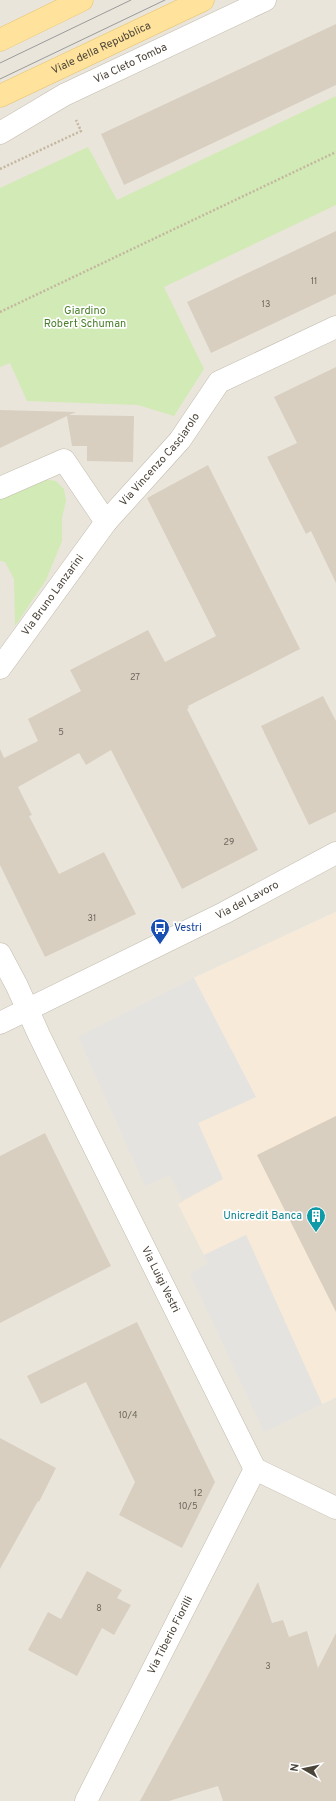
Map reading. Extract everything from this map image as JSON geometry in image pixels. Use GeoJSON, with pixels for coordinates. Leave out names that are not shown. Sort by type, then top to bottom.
{"type":"FeatureCollection","features":[{"type":"Feature","properties":{"kind":"main road"},"geometry":{"type":"LineString","coordinates":[[0,40],[82,0]]}},
{"type":"Feature","properties":{"kind":"main road","name":"Viale della Repubblica"},"geometry":{"type":"LineString","coordinates":[[0,96],[203,0]]}},
{"type":"Feature","properties":{"kind":"street","name":"Via Cleto Tomba"},"geometry":{"type":"LineString","coordinates":[[0,133],[64,95],[265,0]]}},
{"type":"Feature","properties":{"kind":"street","name":"Via Vincenzo Casciarolo"},"geometry":{"type":"LineString","coordinates":[[106,522],[180,440],[219,382],[336,326]]}},
{"type":"Feature","properties":{"kind":"street"},"geometry":{"type":"LineString","coordinates":[[0,488],[64,460],[106,522]]}},
{"type":"Feature","properties":{"kind":"street","name":"Via Bruno Lanzarini"},"geometry":{"type":"LineString","coordinates":[[0,668],[106,522]]}},
{"type":"Feature","properties":{"kind":"street","name":"Via del Lavoro"},"geometry":{"type":"LineString","coordinates":[[0,1023],[224,913],[336,853]]}},
{"type":"Feature","properties":{"kind":"street"},"geometry":{"type":"LineString","coordinates":[[0,954],[27,1009]]}},
{"type":"Feature","properties":{"kind":"street","name":"Via Luigi Vestri"},"geometry":{"type":"LineString","coordinates":[[27,1009],[88,1136],[255,1469]]}},
{"type":"Feature","properties":{"kind":"street"},"geometry":{"type":"LineString","coordinates":[[255,1469],[336,1508]]}},
{"type":"Feature","properties":{"kind":"street","name":"Via Tiberio Fiorilli"},"geometry":{"type":"LineString","coordinates":[[86,1801],[255,1469]]}},
{"type":"Feature","properties":{"kind":"path"},"geometry":{"type":"LineString","coordinates":[[0,169],[81,131],[73,114]]}},
{"type":"Feature","properties":{"kind":"path"},"geometry":{"type":"LineString","coordinates":[[0,312],[336,152]]}},
{"type":"Feature","properties":{"kind":"shaded area"},"geometry":{"type":"Polygon","coordinates":[[[0,0],[336,0],[336,912],[194,978],[256,1097],[322,1404],[336,1397],[336,1801],[0,1801],[0,0]]]}},
{"type":"Feature","properties":{"kind":"shaded area"},"geometry":{"type":"Polygon","coordinates":[[[336,912],[336,1397],[322,1404],[246,1235],[204,1255],[178,1204],[223,1179],[198,1123],[256,1097],[194,978],[336,912]]]}},
{"type":"Feature","properties":{"kind":"shaded area"},"geometry":{"type":"Polygon","coordinates":[[[194,978],[256,1097],[198,1123],[223,1179],[182,1200],[170,1175],[145,1186],[78,1037],[194,978]]]}},
{"type":"Feature","properties":{"kind":"shaded area"},"geometry":{"type":"Polygon","coordinates":[[[246,1235],[322,1404],[264,1432],[190,1274],[208,1263],[204,1255],[246,1235]]]}},
{"type":"Feature","properties":{"kind":"green space","name":"Giardino Robert Schuman"},"geometry":{"type":"Polygon","coordinates":[[[336,96],[336,205],[164,287],[204,369],[174,416],[138,405],[27,401],[10,363],[0,367],[0,188],[88,147],[117,200],[336,96]]]}},
{"type":"Feature","properties":{"kind":"green space"},"geometry":{"type":"Polygon","coordinates":[[[41,479],[56,481],[64,489],[66,501],[62,518],[62,541],[46,580],[15,626],[14,579],[5,562],[0,561],[0,498],[41,479]]]}},
{"type":"Feature","properties":{"kind":"building"},"geometry":{"type":"Polygon","coordinates":[[[336,24],[336,85],[124,185],[101,134],[336,24]]]}},
{"type":"Feature","properties":{"kind":"building"},"geometry":{"type":"Polygon","coordinates":[[[336,231],[336,294],[211,353],[187,302],[336,231]]]}},
{"type":"Feature","properties":{"kind":"building"},"geometry":{"type":"Polygon","coordinates":[[[336,367],[336,583],[311,531],[306,534],[267,457],[297,443],[274,397],[336,367]]]}},
{"type":"Feature","properties":{"kind":"building"},"geometry":{"type":"Polygon","coordinates":[[[0,410],[76,412],[69,415],[134,416],[133,462],[87,461],[87,446],[72,446],[67,416],[0,448],[0,410]]]}},
{"type":"Feature","properties":{"kind":"building"},"geometry":{"type":"Polygon","coordinates":[[[208,465],[300,649],[188,706],[189,708],[187,709],[258,850],[182,889],[111,750],[86,765],[79,753],[18,787],[32,815],[29,816],[59,874],[104,852],[136,914],[45,957],[0,865],[0,749],[4,758],[38,741],[28,719],[81,691],[70,670],[148,630],[165,662],[216,636],[147,498],[208,465]]]}},
{"type":"Feature","properties":{"kind":"building"},"geometry":{"type":"Polygon","coordinates":[[[323,696],[336,721],[336,812],[309,825],[261,726],[323,696]]]}},
{"type":"Feature","properties":{"kind":"building","name":"Unicredit Banca"},"geometry":{"type":"Polygon","coordinates":[[[336,1116],[336,1312],[257,1155],[336,1116]]]}},
{"type":"Feature","properties":{"kind":"building"},"geometry":{"type":"Polygon","coordinates":[[[45,1133],[111,1266],[0,1323],[0,1156],[45,1133]]]}},
{"type":"Feature","properties":{"kind":"building"},"geometry":{"type":"Polygon","coordinates":[[[137,1322],[215,1482],[182,1548],[119,1515],[135,1482],[86,1382],[41,1404],[27,1376],[137,1322]]]}},
{"type":"Feature","properties":{"kind":"building"},"geometry":{"type":"Polygon","coordinates":[[[0,1438],[56,1468],[39,1502],[38,1501],[0,1569],[0,1438]]]}},
{"type":"Feature","properties":{"kind":"building"},"geometry":{"type":"Polygon","coordinates":[[[87,1571],[122,1590],[117,1598],[131,1605],[114,1635],[102,1628],[77,1676],[28,1650],[48,1612],[61,1619],[87,1571]]]}},
{"type":"Feature","properties":{"kind":"building"},"geometry":{"type":"Polygon","coordinates":[[[258,1582],[272,1623],[283,1620],[289,1637],[307,1631],[318,1668],[336,1633],[336,1801],[223,1801],[218,1786],[169,1801],[140,1801],[258,1582]]]}},
{"type":"Feature","properties":{"kind":"tram line"},"geometry":{"type":"LineString","coordinates":[[0,63],[131,0]]}},
{"type":"Feature","properties":{"kind":"tram line"},"geometry":{"type":"LineString","coordinates":[[0,79],[165,0]]}},
{"type":"Feature","properties":{"kind":"place","name":"Vestri"},"geometry":{"type":"Point","coordinates":[160,945]}},
{"type":"Feature","properties":{"kind":"place","name":"Unicredit Banca"},"geometry":{"type":"Point","coordinates":[316,1233]}}]}
